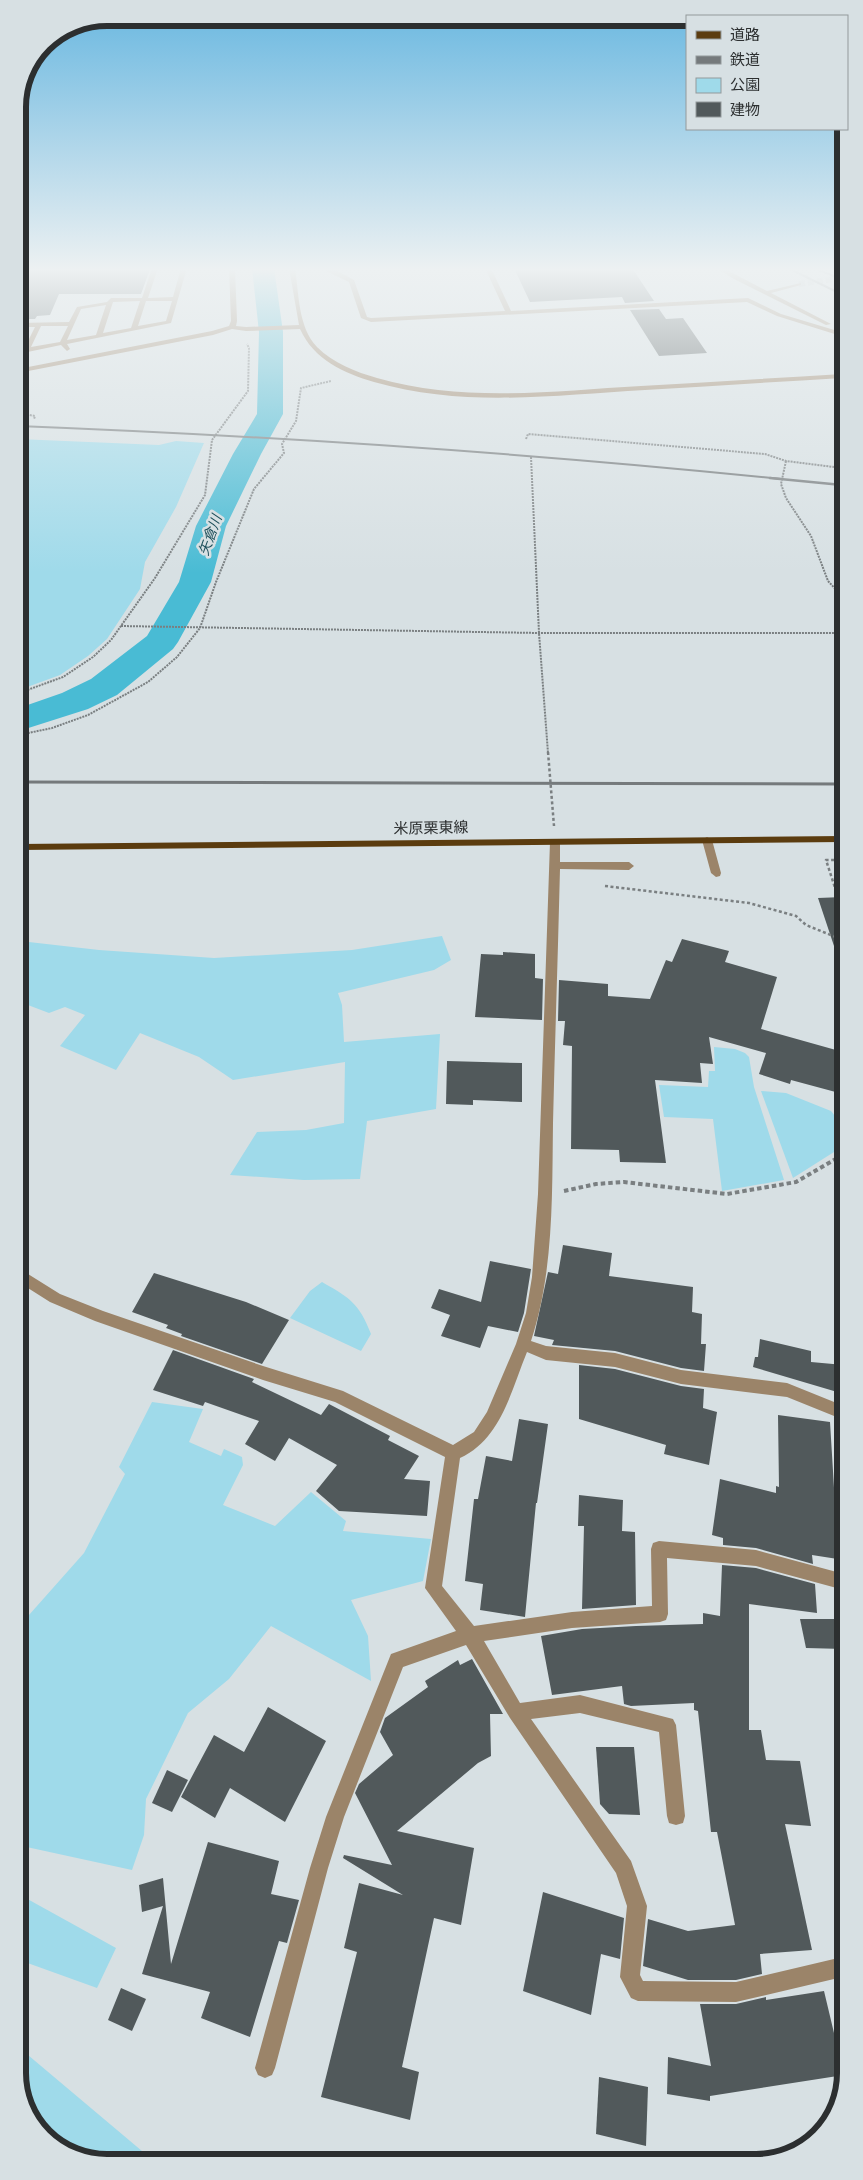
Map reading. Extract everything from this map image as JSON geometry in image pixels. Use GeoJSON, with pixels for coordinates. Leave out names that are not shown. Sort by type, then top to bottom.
{"type":"FeatureCollection","features":[{"type":"Feature","properties":{"kind":"main road","name":"米原栗東線"},"geometry":{"type":"LineString","coordinates":[[26,847],[837,839]]}},
{"type":"Feature","properties":{"kind":"street"},"geometry":{"type":"LineString","coordinates":[[350,370],[400,387],[428,392],[491,396],[837,376]]}},
{"type":"Feature","properties":{"kind":"street"},"geometry":{"type":"LineString","coordinates":[[707,840],[716,873]]}},
{"type":"Feature","properties":{"kind":"street"},"geometry":{"type":"LineString","coordinates":[[26,1279],[55,1298],[100,1316],[263,1373],[338,1396],[453,1453],[466,1448],[479,1437],[493,1417],[522,1344],[532,1313],[539,1277],[545,1194],[555,842]]}},
{"type":"Feature","properties":{"kind":"street"},"geometry":{"type":"LineString","coordinates":[[555,865],[629,866]]}},
{"type":"Feature","properties":{"kind":"street"},"geometry":{"type":"LineString","coordinates":[[522,1344],[546,1353],[615,1360],[718,1383],[787,1390],[837,1410]]}},
{"type":"Feature","properties":{"kind":"street"},"geometry":{"type":"LineString","coordinates":[[453,1453],[434,1588],[470,1635],[516,1712],[624,1868],[637,1906],[630,1976],[638,1990],[736,1992],[834,1969]]}},
{"type":"Feature","properties":{"kind":"street"},"geometry":{"type":"LineString","coordinates":[[265,2068],[334,1817],[360,1758],[376,1710],[397,1660],[470,1635],[572,1620],[660,1614],[659,1548],[756,1558],[837,1580]]}},
{"type":"Feature","properties":{"kind":"street"},"geometry":{"type":"LineString","coordinates":[[516,1712],[580,1704],[666,1725],[676,1816]]}},
{"type":"Feature","properties":{"kind":"path"},"geometry":{"type":"LineString","coordinates":[[26,690],[63,677],[94,657],[111,640],[155,578],[205,495],[212,440],[248,392],[249,370]]}},
{"type":"Feature","properties":{"kind":"path"},"geometry":{"type":"LineString","coordinates":[[26,734],[52,728],[88,715],[148,682],[177,657],[200,628],[216,582],[254,489],[284,453],[282,444],[296,421],[301,388],[356,373]]}},
{"type":"Feature","properties":{"kind":"path"},"geometry":{"type":"LineString","coordinates":[[26,414],[35,416],[34,419]]}},
{"type":"Feature","properties":{"kind":"path"},"geometry":{"type":"LineString","coordinates":[[526,439],[528,434],[548,435],[765,454],[786,461],[837,467]]}},
{"type":"Feature","properties":{"kind":"path"},"geometry":{"type":"LineString","coordinates":[[531,457],[539,633],[555,842]]}},
{"type":"Feature","properties":{"kind":"path"},"geometry":{"type":"LineString","coordinates":[[786,461],[781,484],[786,498],[811,536],[828,581],[837,591]]}},
{"type":"Feature","properties":{"kind":"path"},"geometry":{"type":"LineString","coordinates":[[121,626],[539,633],[837,633]]}},
{"type":"Feature","properties":{"kind":"path"},"geometry":{"type":"LineString","coordinates":[[837,860],[826,860],[837,895]]}},
{"type":"Feature","properties":{"kind":"path"},"geometry":{"type":"LineString","coordinates":[[602,885],[749,903],[796,916],[806,924],[837,937]]}},
{"type":"Feature","properties":{"kind":"path"},"geometry":{"type":"LineString","coordinates":[[545,1194],[596,1184],[624,1182],[719,1195],[796,1182],[837,1158]]}},
{"type":"Feature","properties":{"kind":"green space"},"geometry":{"type":"Polygon","coordinates":[[[26,439],[159,445],[176,441],[204,443],[176,507],[145,562],[140,589],[107,639],[88,656],[60,675],[26,687],[26,439]]]}},
{"type":"Feature","properties":{"kind":"green space"},"geometry":{"type":"Polygon","coordinates":[[[442,936],[451,960],[434,970],[338,993],[342,1005],[344,1042],[440,1034],[436,1109],[367,1121],[360,1179],[304,1180],[230,1175],[257,1132],[306,1130],[344,1123],[345,1062],[233,1080],[199,1057],[140,1033],[116,1070],[60,1046],[85,1015],[65,1007],[49,1013],[26,1004],[26,942],[99,950],[214,958],[352,950],[442,936]]]}},
{"type":"Feature","properties":{"kind":"green space"},"geometry":{"type":"Polygon","coordinates":[[[714,1047],[735,1049],[749,1057],[754,1087],[784,1180],[722,1191],[713,1119],[664,1117],[659,1085],[708,1087],[709,1071],[715,1071],[714,1047]]]}},
{"type":"Feature","properties":{"kind":"green space"},"geometry":{"type":"Polygon","coordinates":[[[761,1091],[786,1093],[831,1111],[835,1116],[834,1152],[793,1178],[761,1091]]]}},
{"type":"Feature","properties":{"kind":"green space"},"geometry":{"type":"Polygon","coordinates":[[[322,1282],[347,1297],[362,1315],[371,1334],[361,1351],[290,1318],[310,1291],[322,1282]]]}},
{"type":"Feature","properties":{"kind":"green space"},"geometry":{"type":"Polygon","coordinates":[[[152,1402],[203,1409],[189,1442],[221,1456],[224,1449],[242,1457],[243,1465],[223,1505],[275,1526],[311,1492],[346,1521],[343,1531],[431,1539],[423,1581],[351,1600],[368,1636],[371,1681],[271,1626],[229,1679],[188,1713],[146,1799],[144,1835],[132,1870],[26,1847],[26,1618],[84,1553],[125,1474],[119,1467],[152,1402]]]}},
{"type":"Feature","properties":{"kind":"green space"},"geometry":{"type":"Polygon","coordinates":[[[26,1898],[116,1948],[97,1988],[26,1962],[26,1898]]]}},
{"type":"Feature","properties":{"kind":"green space"},"geometry":{"type":"Polygon","coordinates":[[[26,2053],[146,2154],[102,2154],[91,2152],[67,2143],[58,2137],[40,2118],[31,2099],[27,2083],[26,2053]]]}},
{"type":"Feature","properties":{"kind":"building"},"geometry":{"type":"Polygon","coordinates":[[[837,897],[837,955],[818,898],[837,897]]]}},
{"type":"Feature","properties":{"kind":"building"},"geometry":{"type":"Polygon","coordinates":[[[682,939],[729,951],[725,962],[777,977],[761,1029],[837,1050],[837,1092],[791,1080],[790,1084],[759,1074],[766,1053],[709,1037],[713,1064],[700,1063],[702,1083],[655,1080],[666,1163],[620,1162],[619,1150],[571,1149],[572,1046],[563,1045],[565,1021],[558,1021],[559,980],[608,984],[608,996],[650,999],[666,960],[672,962],[682,939]]]}},
{"type":"Feature","properties":{"kind":"building"},"geometry":{"type":"Polygon","coordinates":[[[503,952],[535,954],[535,978],[543,979],[542,1020],[475,1017],[481,954],[503,955],[503,952]]]}},
{"type":"Feature","properties":{"kind":"building"},"geometry":{"type":"Polygon","coordinates":[[[447,1061],[522,1063],[522,1102],[473,1100],[473,1105],[446,1104],[447,1061]]]}},
{"type":"Feature","properties":{"kind":"building"},"geometry":{"type":"Polygon","coordinates":[[[563,1245],[612,1253],[609,1276],[693,1287],[692,1312],[702,1314],[701,1344],[706,1344],[704,1371],[681,1368],[615,1351],[552,1345],[554,1340],[534,1336],[548,1272],[558,1274],[563,1245]]]}},
{"type":"Feature","properties":{"kind":"building"},"geometry":{"type":"Polygon","coordinates":[[[490,1261],[531,1269],[524,1313],[518,1332],[488,1326],[480,1348],[441,1336],[450,1315],[431,1308],[439,1289],[481,1302],[490,1261]]]}},
{"type":"Feature","properties":{"kind":"building"},"geometry":{"type":"Polygon","coordinates":[[[154,1273],[246,1302],[289,1320],[262,1364],[181,1336],[182,1334],[166,1328],[168,1325],[132,1312],[154,1273]]]}},
{"type":"Feature","properties":{"kind":"building"},"geometry":{"type":"Polygon","coordinates":[[[760,1339],[811,1351],[811,1362],[837,1364],[837,1392],[753,1367],[755,1357],[758,1357],[760,1339]]]}},
{"type":"Feature","properties":{"kind":"building"},"geometry":{"type":"Polygon","coordinates":[[[173,1350],[254,1379],[252,1382],[321,1415],[329,1404],[390,1436],[388,1440],[419,1456],[404,1479],[430,1481],[427,1516],[339,1511],[316,1491],[337,1465],[289,1438],[275,1461],[245,1444],[259,1421],[205,1402],[203,1406],[153,1390],[173,1350]]]}},
{"type":"Feature","properties":{"kind":"building"},"geometry":{"type":"Polygon","coordinates":[[[579,1365],[615,1369],[681,1386],[704,1389],[703,1408],[717,1412],[709,1465],[664,1454],[666,1445],[579,1419],[579,1365]]]}},
{"type":"Feature","properties":{"kind":"building"},"geometry":{"type":"Polygon","coordinates":[[[778,1415],[830,1422],[835,1504],[837,1504],[837,1559],[812,1555],[813,1564],[756,1548],[723,1545],[723,1538],[712,1535],[720,1479],[776,1493],[776,1486],[779,1487],[778,1415]]]}},
{"type":"Feature","properties":{"kind":"building"},"geometry":{"type":"Polygon","coordinates":[[[519,1419],[548,1424],[536,1503],[525,1617],[480,1610],[483,1584],[465,1581],[474,1499],[478,1499],[486,1456],[512,1461],[519,1419]]]}},
{"type":"Feature","properties":{"kind":"building"},"geometry":{"type":"Polygon","coordinates":[[[579,1495],[623,1500],[622,1531],[635,1532],[636,1605],[582,1609],[584,1526],[578,1526],[579,1495]]]}},
{"type":"Feature","properties":{"kind":"building"},"geometry":{"type":"Polygon","coordinates":[[[722,1565],[756,1568],[815,1584],[817,1613],[749,1604],[749,1730],[761,1730],[766,1760],[800,1761],[811,1826],[785,1824],[812,1950],[760,1954],[762,1974],[736,1980],[688,1980],[643,1966],[648,1919],[688,1931],[735,1925],[717,1832],[711,1832],[698,1711],[694,1710],[694,1703],[631,1706],[624,1704],[622,1686],[552,1695],[541,1636],[582,1629],[703,1624],[703,1613],[720,1616],[722,1565]]]}},
{"type":"Feature","properties":{"kind":"building"},"geometry":{"type":"Polygon","coordinates":[[[800,1619],[837,1619],[837,1649],[806,1648],[800,1619]]]}},
{"type":"Feature","properties":{"kind":"building"},"geometry":{"type":"Polygon","coordinates":[[[472,1659],[503,1714],[490,1714],[491,1756],[478,1763],[397,1831],[474,1848],[461,1925],[434,1918],[402,2067],[419,2072],[410,2120],[321,2097],[357,1952],[344,1948],[359,1883],[403,1895],[343,1858],[344,1855],[392,1865],[355,1793],[359,1784],[393,1755],[380,1732],[385,1718],[428,1687],[425,1681],[458,1660],[460,1665],[472,1659]]]}},
{"type":"Feature","properties":{"kind":"building"},"geometry":{"type":"Polygon","coordinates":[[[268,1707],[326,1741],[285,1822],[230,1788],[215,1818],[181,1797],[214,1735],[244,1752],[268,1707]]]}},
{"type":"Feature","properties":{"kind":"building"},"geometry":{"type":"Polygon","coordinates":[[[596,1747],[634,1747],[640,1815],[609,1814],[600,1804],[596,1747]]]}},
{"type":"Feature","properties":{"kind":"building"},"geometry":{"type":"Polygon","coordinates":[[[167,1770],[188,1780],[172,1812],[152,1803],[167,1770]]]}},
{"type":"Feature","properties":{"kind":"building"},"geometry":{"type":"Polygon","coordinates":[[[208,1842],[279,1861],[271,1894],[299,1900],[287,1943],[279,1941],[250,2037],[201,2018],[210,1992],[142,1974],[163,1906],[142,1912],[139,1885],[163,1878],[171,1964],[208,1842]]]}},
{"type":"Feature","properties":{"kind":"building"},"geometry":{"type":"Polygon","coordinates":[[[543,1892],[624,1918],[620,1959],[601,1954],[591,2015],[523,1991],[543,1892]]]}},
{"type":"Feature","properties":{"kind":"building"},"geometry":{"type":"Polygon","coordinates":[[[121,1988],[146,1999],[132,2031],[108,2020],[121,1988]]]}},
{"type":"Feature","properties":{"kind":"building"},"geometry":{"type":"Polygon","coordinates":[[[824,1991],[837,2046],[837,2076],[710,2096],[710,2101],[667,2094],[668,2057],[711,2066],[700,2004],[736,2004],[766,1997],[766,2000],[824,1991]]]}},
{"type":"Feature","properties":{"kind":"building"},"geometry":{"type":"Polygon","coordinates":[[[599,2077],[648,2087],[646,2146],[596,2134],[599,2077]]]}},
{"type":"Feature","properties":{"kind":"waterway","name":"矢倉川"},"geometry":{"type":"LineString","coordinates":[[26,718],[75,701],[104,687],[161,642],[195,582],[211,526],[247,454],[270,414],[271,370]]}},
{"type":"Feature","properties":{"kind":"railway"},"geometry":{"type":"LineString","coordinates":[[26,426],[400,446],[782,479]]}},
{"type":"Feature","properties":{"kind":"railway"},"geometry":{"type":"LineString","coordinates":[[770,478],[837,485]]}},
{"type":"Feature","properties":{"kind":"railway"},"geometry":{"type":"LineString","coordinates":[[26,782],[837,784]]}}]}
